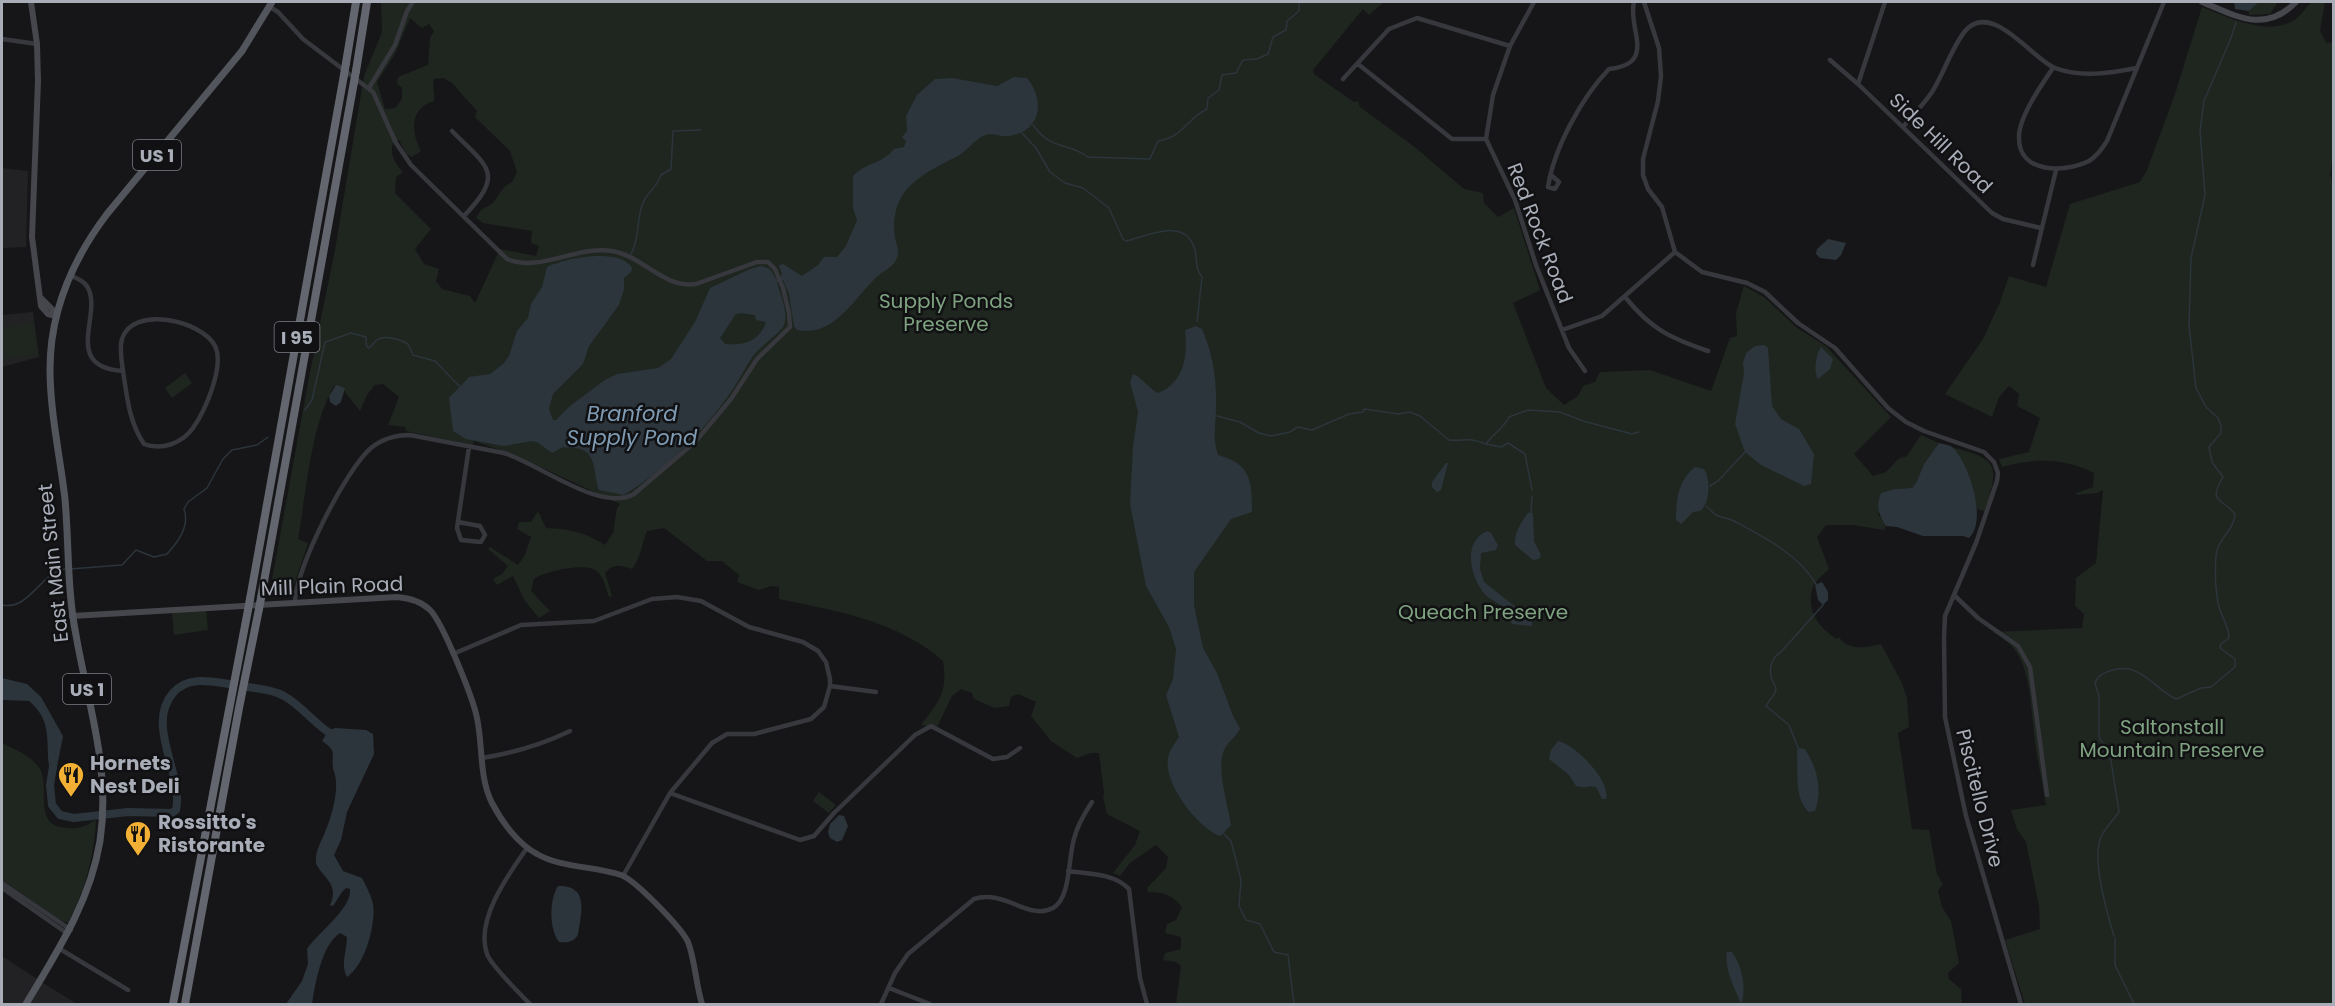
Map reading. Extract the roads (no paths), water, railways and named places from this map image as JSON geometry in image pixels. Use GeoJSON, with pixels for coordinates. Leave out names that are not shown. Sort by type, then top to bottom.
{"type":"FeatureCollection","features":[{"type":"Feature","properties":{"kind":"highway","name":"I 95"},"geometry":{"type":"LineString","coordinates":[[173,1005],[248,610],[356,2]]}},
{"type":"Feature","properties":{"kind":"highway","name":"I 95"},"geometry":{"type":"LineString","coordinates":[[186,1004],[367,2]]}},
{"type":"Feature","properties":{"kind":"main road","name":"US 1"},"geometry":{"type":"LineString","coordinates":[[56,316],[79,255],[107,214],[236,60],[271,4]]}},
{"type":"Feature","properties":{"kind":"main road","name":"East Main Street"},"geometry":{"type":"LineString","coordinates":[[26,1005],[70,932],[90,883],[102,826],[103,806],[99,743],[72,616],[65,500],[51,386],[51,356],[56,316]]}},
{"type":"Feature","properties":{"kind":"street"},"geometry":{"type":"LineString","coordinates":[[31,2],[37,44],[37,129],[32,220],[41,298],[56,316]]}},
{"type":"Feature","properties":{"kind":"street"},"geometry":{"type":"LineString","coordinates":[[369,88],[391,52],[407,11],[413,2]]}},
{"type":"Feature","properties":{"kind":"street"},"geometry":{"type":"LineString","coordinates":[[1358,64],[1452,139],[1486,139],[1493,95],[1510,46],[1534,2]]}},
{"type":"Feature","properties":{"kind":"street"},"geometry":{"type":"LineString","coordinates":[[1551,175],[1562,142],[1594,84],[1609,69],[1620,68],[1631,63],[1637,50],[1638,37],[1634,20],[1634,2]]}},
{"type":"Feature","properties":{"kind":"street"},"geometry":{"type":"LineString","coordinates":[[1562,330],[1602,316],[1675,252],[1662,207],[1648,189],[1643,175],[1643,159],[1658,101],[1661,76],[1659,48],[1644,2]]}},
{"type":"Feature","properties":{"kind":"street"},"geometry":{"type":"LineString","coordinates":[[1858,84],[1885,2]]}},
{"type":"Feature","properties":{"kind":"street"},"geometry":{"type":"LineString","coordinates":[[2053,68],[2038,91],[2018,136],[2024,156],[2047,170],[2082,163],[2098,154],[2107,141],[2164,2]]}},
{"type":"Feature","properties":{"kind":"street"},"geometry":{"type":"LineString","coordinates":[[2202,2],[2240,18],[2258,20],[2283,13],[2296,2]]}},
{"type":"Feature","properties":{"kind":"street"},"geometry":{"type":"LineString","coordinates":[[271,4],[304,40],[369,88],[407,160],[424,180],[503,256],[520,264],[579,252],[611,251],[641,262],[670,281],[686,285],[703,282],[765,261],[772,264],[779,279],[789,313],[789,329],[757,359],[731,399],[700,437],[634,494],[624,499],[609,498],[561,481],[512,455],[404,435],[382,441],[372,447],[349,477],[311,547],[304,562],[295,602]]}},
{"type":"Feature","properties":{"kind":"street"},"geometry":{"type":"LineString","coordinates":[[1343,79],[1389,29],[1418,18],[1510,46]]}},
{"type":"Feature","properties":{"kind":"street"},"geometry":{"type":"LineString","coordinates":[[1903,128],[1930,93],[1965,31],[1980,20],[1991,21],[2022,40],[2053,68],[2092,75],[2137,68]]}},
{"type":"Feature","properties":{"kind":"street"},"geometry":{"type":"LineString","coordinates":[[2,39],[37,44]]}},
{"type":"Feature","properties":{"kind":"street","name":"Side Hill Road"},"geometry":{"type":"LineString","coordinates":[[1830,60],[1992,213],[2003,219],[2042,228]]}},
{"type":"Feature","properties":{"kind":"street"},"geometry":{"type":"LineString","coordinates":[[452,131],[482,160],[488,177],[485,192],[464,216]]}},
{"type":"Feature","properties":{"kind":"street","name":"Red Rock Road"},"geometry":{"type":"LineString","coordinates":[[1486,139],[1515,200],[1536,265],[1569,348],[1585,371]]}},
{"type":"Feature","properties":{"kind":"street"},"geometry":{"type":"LineString","coordinates":[[2033,265],[2056,170]]}},
{"type":"Feature","properties":{"kind":"street","name":"Piscitello Drive"},"geometry":{"type":"LineString","coordinates":[[1675,252],[1702,272],[1747,283],[1765,292],[1798,323],[1835,348],[1888,408],[1906,422],[1924,431],[1984,452],[1996,467],[1997,482],[1980,533],[1955,596],[1949,605],[1944,631],[1945,717],[1966,816],[2021,1005]]}},
{"type":"Feature","properties":{"kind":"street"},"geometry":{"type":"LineString","coordinates":[[70,275],[84,282],[90,292],[88,344],[90,354],[100,366],[108,370],[123,372]]}},
{"type":"Feature","properties":{"kind":"street"},"geometry":{"type":"LineString","coordinates":[[1625,297],[1641,317],[1670,338],[1708,351]]}},
{"type":"Feature","properties":{"kind":"street"},"geometry":{"type":"LineString","coordinates":[[159,319],[191,327],[206,336],[215,345],[219,359],[211,391],[191,430],[168,446],[161,448],[144,444],[135,430],[130,416],[123,372],[122,338],[130,326],[159,319]]}},
{"type":"Feature","properties":{"kind":"street"},"geometry":{"type":"LineString","coordinates":[[458,522],[480,526],[485,534],[481,542],[461,540],[457,528],[469,447]]}},
{"type":"Feature","properties":{"kind":"street"},"geometry":{"type":"LineString","coordinates":[[1955,596],[1978,618],[2018,646],[2030,667],[2047,795]]}},
{"type":"Feature","properties":{"kind":"street","name":"Mill Plain Road"},"geometry":{"type":"LineString","coordinates":[[72,616],[397,597],[409,598],[420,603],[432,612],[453,654],[475,709],[487,787],[492,802],[514,834],[527,848],[542,857],[623,876],[657,904],[680,929],[688,943],[702,1005]]}},
{"type":"Feature","properties":{"kind":"street"},"geometry":{"type":"LineString","coordinates":[[453,654],[521,625],[594,621],[652,599],[677,597],[701,601],[749,627],[803,642],[818,651],[826,662],[830,686],[824,707],[811,719],[754,734],[727,734],[712,743],[670,793],[623,876]]}},
{"type":"Feature","properties":{"kind":"street"},"geometry":{"type":"LineString","coordinates":[[830,686],[876,692]]}},
{"type":"Feature","properties":{"kind":"street"},"geometry":{"type":"LineString","coordinates":[[670,793],[800,840],[814,836],[834,813],[908,742],[931,726],[993,759],[1007,757],[1020,748]]}},
{"type":"Feature","properties":{"kind":"street"},"geometry":{"type":"LineString","coordinates":[[482,758],[544,744],[570,730]]}},
{"type":"Feature","properties":{"kind":"street"},"geometry":{"type":"LineString","coordinates":[[881,1005],[895,973],[908,954],[965,904],[974,899],[991,896],[1034,912],[1049,910],[1060,902],[1064,895],[1074,838],[1092,802]]}},
{"type":"Feature","properties":{"kind":"street"},"geometry":{"type":"LineString","coordinates":[[527,848],[495,897],[484,935],[487,956],[530,1005]]}},
{"type":"Feature","properties":{"kind":"street"},"geometry":{"type":"LineString","coordinates":[[1068,871],[1114,878],[1123,882],[1129,889],[1140,978],[1147,1005]]}},
{"type":"Feature","properties":{"kind":"street"},"geometry":{"type":"LineString","coordinates":[[2,883],[70,932]]}},
{"type":"Feature","properties":{"kind":"street"},"geometry":{"type":"LineString","coordinates":[[2,888],[70,932]]}},
{"type":"Feature","properties":{"kind":"street"},"geometry":{"type":"LineString","coordinates":[[60,949],[128,990]]}},
{"type":"Feature","properties":{"kind":"street"},"geometry":{"type":"LineString","coordinates":[[889,988],[930,1005]]}},
{"type":"Feature","properties":{"kind":"water"},"geometry":{"type":"Polygon","coordinates":[[[2234,2],[2259,2],[2249,11],[2235,9],[2234,2]]]}},
{"type":"Feature","properties":{"kind":"water","name":"Branford Supply Pond"},"geometry":{"type":"Polygon","coordinates":[[[1014,77],[1027,78],[1033,87],[1038,105],[1034,121],[1028,128],[1009,136],[990,134],[983,136],[962,154],[928,172],[912,184],[902,196],[896,209],[894,231],[898,252],[895,262],[833,322],[810,331],[797,330],[794,326],[789,294],[783,280],[777,282],[785,311],[783,327],[753,356],[731,392],[696,435],[669,462],[640,485],[624,495],[599,490],[591,457],[581,449],[563,447],[552,453],[537,442],[504,446],[466,439],[453,431],[449,398],[469,377],[490,374],[509,356],[517,331],[528,318],[531,304],[542,287],[547,267],[566,260],[605,256],[626,262],[632,268],[624,278],[624,289],[619,305],[589,346],[583,364],[553,394],[549,409],[553,420],[556,420],[570,406],[605,380],[617,374],[658,368],[671,359],[695,322],[710,288],[761,266],[770,269],[776,279],[782,275],[779,265],[783,264],[802,276],[818,265],[824,257],[837,257],[846,246],[857,220],[853,208],[853,176],[858,171],[885,158],[894,149],[904,147],[906,141],[902,137],[907,131],[906,116],[917,95],[935,79],[952,78],[997,86],[1014,77]],[[736,314],[720,338],[725,344],[732,344],[745,343],[755,338],[760,334],[766,322],[756,320],[755,315],[736,314]]]}},
{"type":"Feature","properties":{"kind":"water"},"geometry":{"type":"Polygon","coordinates":[[[1828,239],[1846,243],[1836,260],[1820,258],[1816,254],[1817,249],[1828,239]]]}},
{"type":"Feature","properties":{"kind":"water"},"geometry":{"type":"Polygon","coordinates":[[[1196,326],[1202,329],[1214,368],[1216,449],[1218,455],[1237,463],[1243,469],[1250,483],[1252,501],[1252,512],[1231,519],[1194,572],[1194,605],[1203,648],[1217,673],[1233,716],[1240,728],[1224,750],[1222,758],[1222,777],[1231,825],[1220,836],[1202,824],[1193,814],[1176,792],[1171,780],[1168,758],[1179,737],[1166,695],[1173,679],[1176,649],[1169,627],[1146,586],[1130,504],[1133,447],[1138,412],[1130,382],[1133,374],[1158,393],[1174,383],[1185,359],[1185,330],[1196,326]]]}},
{"type":"Feature","properties":{"kind":"water"},"geometry":{"type":"Polygon","coordinates":[[[1764,345],[1768,348],[1772,406],[1781,419],[1799,429],[1814,454],[1811,484],[1804,486],[1761,465],[1745,452],[1735,424],[1746,353],[1755,346],[1764,345]]]}},
{"type":"Feature","properties":{"kind":"water"},"geometry":{"type":"Polygon","coordinates":[[[1821,347],[1833,359],[1830,369],[1818,379],[1816,363],[1821,347]]]}},
{"type":"Feature","properties":{"kind":"water"},"geometry":{"type":"Polygon","coordinates":[[[336,385],[345,388],[341,402],[336,406],[330,402],[329,396],[336,385]]]}},
{"type":"Feature","properties":{"kind":"water"},"geometry":{"type":"Polygon","coordinates":[[[1939,443],[1952,447],[1970,478],[1977,519],[1969,538],[1923,536],[1897,527],[1886,526],[1880,514],[1878,506],[1881,493],[1912,488],[1924,464],[1939,443]]]}},
{"type":"Feature","properties":{"kind":"water"},"geometry":{"type":"Polygon","coordinates":[[[1448,463],[1441,490],[1437,492],[1432,487],[1432,482],[1448,463]]]}},
{"type":"Feature","properties":{"kind":"water"},"geometry":{"type":"Polygon","coordinates":[[[1695,467],[1704,469],[1706,473],[1708,497],[1700,511],[1693,512],[1681,524],[1676,520],[1679,491],[1689,472],[1695,467]]]}},
{"type":"Feature","properties":{"kind":"water"},"geometry":{"type":"Polygon","coordinates":[[[1531,512],[1534,541],[1541,555],[1539,559],[1533,560],[1515,545],[1518,528],[1531,512]]]}},
{"type":"Feature","properties":{"kind":"water"},"geometry":{"type":"Polygon","coordinates":[[[1487,531],[1491,533],[1498,545],[1496,550],[1481,553],[1480,569],[1484,582],[1532,620],[1532,626],[1512,624],[1503,608],[1485,594],[1477,582],[1472,565],[1472,549],[1480,536],[1487,531]]]}},
{"type":"Feature","properties":{"kind":"water"},"geometry":{"type":"Polygon","coordinates":[[[1822,582],[1828,592],[1828,600],[1823,605],[1818,600],[1815,585],[1822,582]]]}},
{"type":"Feature","properties":{"kind":"water"},"geometry":{"type":"Polygon","coordinates":[[[2,678],[27,684],[41,697],[63,736],[54,782],[48,761],[44,720],[29,701],[2,700],[2,678]]]}},
{"type":"Feature","properties":{"kind":"water"},"geometry":{"type":"Polygon","coordinates":[[[335,728],[366,730],[373,734],[374,754],[347,812],[341,840],[334,855],[343,871],[362,878],[373,904],[373,923],[364,954],[347,977],[344,962],[347,937],[340,933],[328,946],[324,955],[317,976],[312,1004],[286,1004],[302,981],[308,964],[307,949],[340,912],[349,897],[350,889],[346,888],[333,906],[330,905],[333,897],[332,886],[316,863],[317,850],[335,801],[336,788],[333,753],[322,741],[328,731],[335,728]]]}},
{"type":"Feature","properties":{"kind":"water"},"geometry":{"type":"Polygon","coordinates":[[[1558,741],[1574,749],[1591,765],[1603,783],[1606,799],[1602,799],[1596,787],[1576,786],[1569,775],[1549,759],[1551,750],[1558,741]]]}},
{"type":"Feature","properties":{"kind":"water"},"geometry":{"type":"Polygon","coordinates":[[[1798,748],[1805,749],[1816,771],[1819,795],[1815,811],[1809,812],[1801,800],[1797,775],[1798,748]]]}},
{"type":"Feature","properties":{"kind":"water"},"geometry":{"type":"Polygon","coordinates":[[[839,815],[844,816],[848,826],[842,840],[837,842],[830,838],[828,832],[830,824],[839,815]]]}},
{"type":"Feature","properties":{"kind":"water"},"geometry":{"type":"Polygon","coordinates":[[[558,886],[575,890],[581,902],[578,934],[575,939],[568,942],[559,942],[553,930],[552,906],[558,886]]]}},
{"type":"Feature","properties":{"kind":"water"},"geometry":{"type":"Polygon","coordinates":[[[1727,952],[1732,952],[1736,957],[1741,970],[1744,992],[1741,1004],[1729,972],[1727,952]]]}},
{"type":"Feature","properties":{"kind":"waterway"},"geometry":{"type":"LineString","coordinates":[[1033,125],[1053,143],[1073,149],[1088,157],[1150,159],[1158,141],[1174,136],[1207,109],[1208,98],[1219,90],[1222,75],[1236,73],[1243,60],[1257,59],[1268,54],[1273,37],[1286,30],[1287,21],[1299,11],[1299,2]]}},
{"type":"Feature","properties":{"kind":"waterway"},"geometry":{"type":"LineString","coordinates":[[2114,936],[2101,885],[2098,856],[2102,835],[2119,812],[2109,748],[2100,740],[2099,735],[2099,696],[2095,683],[2107,672],[2132,670],[2176,699],[2201,688],[2211,687],[2235,667],[2235,659],[2220,648],[2221,644],[2229,638],[2220,611],[2215,575],[2217,550],[2232,525],[2235,514],[2216,495],[2223,477],[2212,462],[2209,447],[2221,433],[2221,426],[2218,418],[2206,407],[2196,388],[2189,326],[2191,258],[2205,195],[2200,131],[2204,101],[2236,22]]}},
{"type":"Feature","properties":{"kind":"waterway"},"geometry":{"type":"LineString","coordinates":[[631,254],[636,242],[639,216],[645,199],[661,175],[671,169],[673,131],[701,130]]}},
{"type":"Feature","properties":{"kind":"waterway"},"geometry":{"type":"LineString","coordinates":[[1021,132],[1036,148],[1050,172],[1065,183],[1083,188],[1109,208],[1126,241],[1165,231],[1184,234],[1190,240],[1202,277],[1197,322]]}},
{"type":"Feature","properties":{"kind":"waterway"},"geometry":{"type":"LineString","coordinates":[[305,410],[312,400],[325,342],[351,333],[366,337],[366,345],[369,348],[380,338],[393,338],[405,342],[413,355],[435,361],[461,388]]}},
{"type":"Feature","properties":{"kind":"waterway"},"geometry":{"type":"LineString","coordinates":[[1217,416],[1240,422],[1259,433],[1271,436],[1290,432],[1298,427],[1312,430],[1349,414],[1363,412],[1364,409],[1398,414],[1410,412],[1420,416],[1449,440],[1471,440],[1486,444],[1509,417],[1528,410],[1560,412],[1583,421],[1632,434],[1639,432]]}},
{"type":"Feature","properties":{"kind":"waterway"},"geometry":{"type":"LineString","coordinates":[[70,569],[122,565],[136,550],[154,557],[167,554],[182,533],[185,522],[184,509],[188,502],[207,488],[223,459],[232,450],[257,445],[268,437]]}},
{"type":"Feature","properties":{"kind":"waterway"},"geometry":{"type":"LineString","coordinates":[[1486,444],[1501,447],[1508,443],[1525,454],[1532,490]]}},
{"type":"Feature","properties":{"kind":"waterway"},"geometry":{"type":"LineString","coordinates":[[1710,486],[1718,481],[1745,452]]}},
{"type":"Feature","properties":{"kind":"waterway"},"geometry":{"type":"LineString","coordinates":[[1531,512],[1532,496]]}},
{"type":"Feature","properties":{"kind":"waterway"},"geometry":{"type":"LineString","coordinates":[[1706,506],[1716,515],[1734,521],[1780,547],[1809,573],[1816,584]]}},
{"type":"Feature","properties":{"kind":"waterway"},"geometry":{"type":"LineString","coordinates":[[2,605],[20,602],[48,577],[65,569]]}},
{"type":"Feature","properties":{"kind":"waterway"},"geometry":{"type":"LineString","coordinates":[[1798,748],[1789,725],[1766,706],[1776,691],[1771,667],[1775,657],[1823,605]]}},
{"type":"Feature","properties":{"kind":"waterway"},"geometry":{"type":"LineString","coordinates":[[53,767],[50,785],[52,805],[60,815],[74,818],[128,812],[172,813],[176,810],[177,796],[164,735],[165,706],[173,693],[185,684],[199,681],[229,684]]}},
{"type":"Feature","properties":{"kind":"waterway"},"geometry":{"type":"LineString","coordinates":[[248,687],[284,696],[336,737]]}},
{"type":"Feature","properties":{"kind":"waterway"},"geometry":{"type":"LineString","coordinates":[[1223,833],[1231,841],[1241,880],[1239,906],[1246,920],[1260,924],[1274,952],[1288,955],[1294,1004]]}},
{"type":"Feature","properties":{"kind":"waterway"},"geometry":{"type":"LineString","coordinates":[[2115,938],[2115,965],[2134,1004]]}},
{"type":"Feature","properties":{"kind":"place","name":"Hornets Nest Deli"},"geometry":{"type":"Point","coordinates":[71,798]}},
{"type":"Feature","properties":{"kind":"place","name":"Rossitto's Ristorante"},"geometry":{"type":"Point","coordinates":[138,857]}},
{"type":"Feature","properties":{"kind":"park label","name":"Supply Ponds Preserve"},"geometry":{"type":"Point","coordinates":[946,312]}},
{"type":"Feature","properties":{"kind":"park label","name":"Queach Preserve"},"geometry":{"type":"Point","coordinates":[1483,612]}},
{"type":"Feature","properties":{"kind":"park label","name":"Saltonstall Mountain Preserve"},"geometry":{"type":"Point","coordinates":[2172,738]}}]}
